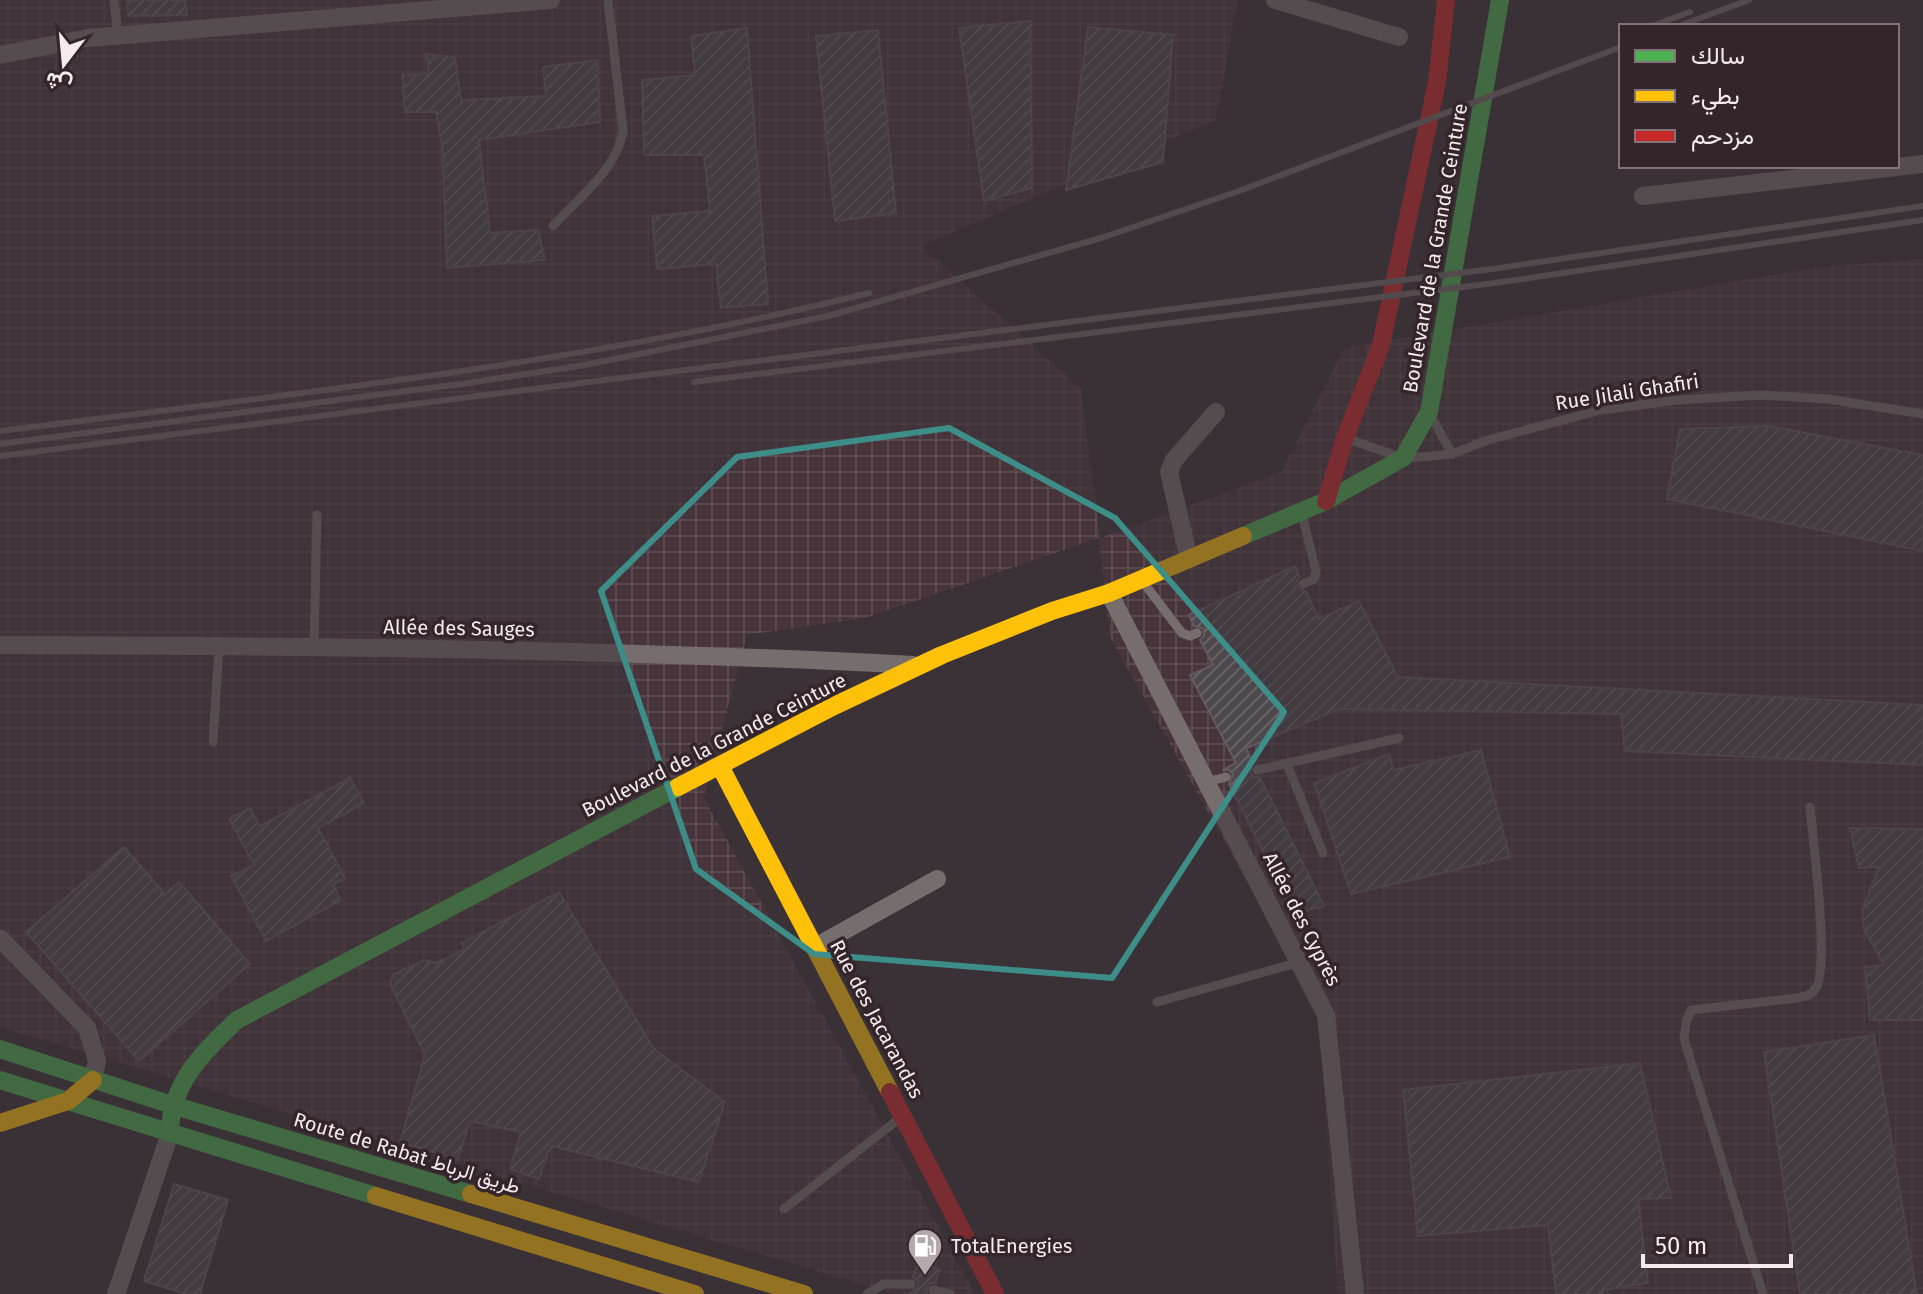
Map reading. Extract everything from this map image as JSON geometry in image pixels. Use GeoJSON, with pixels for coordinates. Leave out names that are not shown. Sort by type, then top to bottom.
{"type":"FeatureCollection","features":[{"type":"Feature","properties":{"kind":"main road","name":"Boulevard de la Grande Ceinture"},"geometry":{"type":"LineString","coordinates":[[1326,501],[1345,438],[1381,345],[1437,82],[1446,0]]}},
{"type":"Feature","properties":{"kind":"main road","name":"Boulevard de la Grande Ceinture"},"geometry":{"type":"LineString","coordinates":[[172,1105],[205,1049],[237,1020],[720,766],[917,666],[1072,604],[1109,593],[1326,501],[1403,458],[1429,412],[1500,0]]}},
{"type":"Feature","properties":{"kind":"main road","name":"Rue des Jacarandas"},"geometry":{"type":"LineString","coordinates":[[720,766],[995,1294]]}},
{"type":"Feature","properties":{"kind":"main road","name":"Route de Rabat طريق الرباط"},"geometry":{"type":"LineString","coordinates":[[0,1049],[172,1105],[804,1294]]}},
{"type":"Feature","properties":{"kind":"main road"},"geometry":{"type":"LineString","coordinates":[[0,1080],[695,1294]]}},
{"type":"Feature","properties":{"kind":"main road"},"geometry":{"type":"LineString","coordinates":[[0,1123],[68,1101],[93,1080]]}},
{"type":"Feature","properties":{"kind":"main road"},"geometry":{"type":"LineString","coordinates":[[170,1133],[172,1105]]}},
{"type":"Feature","properties":{"kind":"street"},"geometry":{"type":"LineString","coordinates":[[0,55],[88,38],[551,0]]}},
{"type":"Feature","properties":{"kind":"street"},"geometry":{"type":"LineString","coordinates":[[1275,0],[1399,37]]}},
{"type":"Feature","properties":{"kind":"street"},"geometry":{"type":"LineString","coordinates":[[1899,167],[1923,164]]}},
{"type":"Feature","properties":{"kind":"street"},"geometry":{"type":"LineString","coordinates":[[1643,196],[1888,168]]}},
{"type":"Feature","properties":{"kind":"street"},"geometry":{"type":"LineString","coordinates":[[1189,559],[1169,472],[1174,460],[1216,412]]}},
{"type":"Feature","properties":{"kind":"street","name":"Allée des Cyprès"},"geometry":{"type":"LineString","coordinates":[[1109,593],[1326,1015],[1355,1294]]}},
{"type":"Feature","properties":{"kind":"street","name":"Allée des Sauges"},"geometry":{"type":"LineString","coordinates":[[0,645],[701,654],[917,666]]}},
{"type":"Feature","properties":{"kind":"street"},"geometry":{"type":"LineString","coordinates":[[815,947],[937,879]]}},
{"type":"Feature","properties":{"kind":"street"},"geometry":{"type":"LineString","coordinates":[[0,938],[87,1028],[97,1061],[93,1080]]}},
{"type":"Feature","properties":{"kind":"street"},"geometry":{"type":"LineString","coordinates":[[116,1294],[170,1133]]}},
{"type":"Feature","properties":{"kind":"lane"},"geometry":{"type":"LineString","coordinates":[[114,0],[118,36]]}},
{"type":"Feature","properties":{"kind":"lane"},"geometry":{"type":"LineString","coordinates":[[553,226],[613,160],[621,145],[623,130],[608,0]]}},
{"type":"Feature","properties":{"kind":"lane","name":"Rue Jilali Ghafiri"},"geometry":{"type":"LineString","coordinates":[[1345,438],[1403,458],[1452,454],[1538,425],[1601,410],[1678,400],[1761,395],[1828,399],[1923,414]]}},
{"type":"Feature","properties":{"kind":"lane"},"geometry":{"type":"LineString","coordinates":[[1429,412],[1452,454]]}},
{"type":"Feature","properties":{"kind":"lane"},"geometry":{"type":"LineString","coordinates":[[1301,511],[1316,571],[1314,579],[1303,584]]}},
{"type":"Feature","properties":{"kind":"lane"},"geometry":{"type":"LineString","coordinates":[[314,647],[317,515]]}},
{"type":"Feature","properties":{"kind":"lane"},"geometry":{"type":"LineString","coordinates":[[1141,580],[1182,633],[1190,636],[1197,633]]}},
{"type":"Feature","properties":{"kind":"lane"},"geometry":{"type":"LineString","coordinates":[[213,742],[219,646]]}},
{"type":"Feature","properties":{"kind":"lane"},"geometry":{"type":"LineString","coordinates":[[1257,770],[1399,738]]}},
{"type":"Feature","properties":{"kind":"lane"},"geometry":{"type":"LineString","coordinates":[[1287,764],[1323,853]]}},
{"type":"Feature","properties":{"kind":"lane"},"geometry":{"type":"LineString","coordinates":[[1207,782],[1226,777]]}},
{"type":"Feature","properties":{"kind":"lane"},"geometry":{"type":"LineString","coordinates":[[1763,1294],[1684,1039],[1691,1010],[1797,998],[1811,994],[1817,988],[1820,920],[1810,807]]}},
{"type":"Feature","properties":{"kind":"lane"},"geometry":{"type":"LineString","coordinates":[[1157,1002],[1300,962]]}},
{"type":"Feature","properties":{"kind":"lane"},"geometry":{"type":"LineString","coordinates":[[784,1209],[903,1116]]}},
{"type":"Feature","properties":{"kind":"lane"},"geometry":{"type":"LineString","coordinates":[[867,1294],[884,1284],[911,1284]]}},
{"type":"Feature","properties":{"kind":"lane"},"geometry":{"type":"LineString","coordinates":[[933,1290],[950,1294]]}},
{"type":"Feature","properties":{"kind":"highlighted area"},"geometry":{"type":"Polygon","coordinates":[[[949,428],[1115,518],[1284,712],[1112,978],[814,954],[696,869],[601,591],[737,457],[949,428]]]}},
{"type":"Feature","properties":{"kind":"shaded area"},"geometry":{"type":"Polygon","coordinates":[[[0,0],[1238,0],[1216,120],[921,246],[1081,388],[1100,538],[1281,472],[1344,348],[1819,267],[1923,259],[1923,1294],[1338,1294],[1318,1008],[1110,637],[1099,538],[865,618],[747,635],[704,798],[975,1294],[893,1294],[0,1027],[0,0]]]}},
{"type":"Feature","properties":{"kind":"building"},"geometry":{"type":"Polygon","coordinates":[[[127,0],[185,0],[187,15],[128,16],[127,0]]]}},
{"type":"Feature","properties":{"kind":"building"},"geometry":{"type":"Polygon","coordinates":[[[1030,21],[1032,188],[984,201],[959,28],[1030,21]]]}},
{"type":"Feature","properties":{"kind":"building"},"geometry":{"type":"Polygon","coordinates":[[[1088,27],[1173,35],[1163,162],[1066,190],[1088,27]]]}},
{"type":"Feature","properties":{"kind":"building"},"geometry":{"type":"Polygon","coordinates":[[[747,28],[768,304],[721,308],[716,264],[657,269],[652,216],[710,211],[704,155],[644,155],[642,80],[695,75],[691,36],[747,28]]]}},
{"type":"Feature","properties":{"kind":"building"},"geometry":{"type":"Polygon","coordinates":[[[878,30],[896,213],[835,221],[816,36],[878,30]]]}},
{"type":"Feature","properties":{"kind":"building"},"geometry":{"type":"Polygon","coordinates":[[[426,54],[455,58],[461,100],[546,96],[543,67],[597,60],[600,122],[479,140],[490,233],[538,230],[545,260],[447,268],[442,144],[436,112],[405,112],[402,75],[429,74],[426,54]]]}},
{"type":"Feature","properties":{"kind":"building"},"geometry":{"type":"Polygon","coordinates":[[[1769,426],[1923,455],[1923,551],[1667,499],[1680,429],[1769,426]]]}},
{"type":"Feature","properties":{"kind":"building"},"geometry":{"type":"Polygon","coordinates":[[[1295,566],[1300,577],[1297,588],[1306,591],[1319,619],[1359,601],[1398,677],[1923,705],[1923,765],[1625,751],[1621,714],[1339,709],[1246,748],[1253,764],[1250,772],[1254,777],[1260,777],[1324,906],[1294,914],[1229,784],[1233,774],[1223,770],[1236,763],[1190,675],[1213,665],[1200,640],[1204,629],[1194,626],[1189,615],[1295,566]]]}},
{"type":"Feature","properties":{"kind":"building"},"geometry":{"type":"Polygon","coordinates":[[[1481,750],[1510,857],[1351,894],[1314,783],[1389,754],[1394,770],[1481,750]]]}},
{"type":"Feature","properties":{"kind":"building"},"geometry":{"type":"Polygon","coordinates":[[[350,778],[364,803],[318,828],[345,878],[333,885],[341,900],[266,941],[231,876],[254,865],[229,819],[250,808],[260,826],[350,778]]]}},
{"type":"Feature","properties":{"kind":"building"},"geometry":{"type":"Polygon","coordinates":[[[1850,828],[1923,829],[1923,1020],[1870,1020],[1865,967],[1884,965],[1864,930],[1862,911],[1879,867],[1859,868],[1850,828]]]}},
{"type":"Feature","properties":{"kind":"building"},"geometry":{"type":"Polygon","coordinates":[[[124,847],[165,894],[179,882],[250,964],[139,1061],[26,932],[124,847]]]}},
{"type":"Feature","properties":{"kind":"building"},"geometry":{"type":"Polygon","coordinates":[[[559,892],[654,1049],[725,1102],[699,1182],[551,1146],[539,1179],[510,1169],[521,1132],[470,1121],[458,1159],[400,1142],[425,1055],[390,984],[393,975],[424,960],[437,963],[465,949],[461,943],[559,892]]]}},
{"type":"Feature","properties":{"kind":"building"},"geometry":{"type":"Polygon","coordinates":[[[1874,1035],[1917,1294],[1800,1294],[1764,1052],[1874,1035]]]}},
{"type":"Feature","properties":{"kind":"building"},"geometry":{"type":"Polygon","coordinates":[[[1640,1063],[1671,1198],[1638,1199],[1648,1283],[1603,1290],[1603,1294],[1556,1294],[1548,1225],[1418,1236],[1403,1090],[1640,1063]]]}},
{"type":"Feature","properties":{"kind":"building"},"geometry":{"type":"Polygon","coordinates":[[[174,1184],[228,1200],[200,1294],[186,1294],[144,1281],[174,1184]]]}},
{"type":"Feature","properties":{"kind":"building","name":"TotalEnergies"},"geometry":{"type":"Polygon","coordinates":[[[918,1263],[940,1270],[935,1283],[930,1283],[926,1288],[927,1294],[908,1294],[918,1287],[918,1281],[913,1277],[918,1263]]]}},
{"type":"Feature","properties":{"kind":"railway"},"geometry":{"type":"LineString","coordinates":[[1684,24],[1749,0]]}},
{"type":"Feature","properties":{"kind":"railway"},"geometry":{"type":"LineString","coordinates":[[1657,24],[1690,12]]}},
{"type":"Feature","properties":{"kind":"railway"},"geometry":{"type":"LineString","coordinates":[[0,444],[585,365],[828,316],[1101,238],[1239,191],[1619,48]]}},
{"type":"Feature","properties":{"kind":"railway"},"geometry":{"type":"LineString","coordinates":[[0,456],[1492,269],[1923,206]]}},
{"type":"Feature","properties":{"kind":"railway"},"geometry":{"type":"LineString","coordinates":[[694,382],[1495,283],[1923,220]]}},
{"type":"Feature","properties":{"kind":"railway"},"geometry":{"type":"LineString","coordinates":[[0,431],[328,390],[546,358],[762,318],[869,293]]}},
{"type":"Feature","properties":{"kind":"traffic: fast"},"geometry":{"type":"LineString","coordinates":[[1243,536],[1326,501],[1403,458],[1429,412],[1500,0]]}},
{"type":"Feature","properties":{"kind":"traffic: fast"},"geometry":{"type":"LineString","coordinates":[[170,1133],[171,1115],[182,1084],[212,1044],[237,1020],[678,787]]}},
{"type":"Feature","properties":{"kind":"traffic: fast"},"geometry":{"type":"LineString","coordinates":[[0,1049],[172,1105],[471,1194]]}},
{"type":"Feature","properties":{"kind":"traffic: fast"},"geometry":{"type":"LineString","coordinates":[[0,1080],[376,1196]]}},
{"type":"Feature","properties":{"kind":"traffic: slow"},"geometry":{"type":"LineString","coordinates":[[678,787],[834,706],[942,655],[1052,611],[1109,593],[1243,536]]}},
{"type":"Feature","properties":{"kind":"traffic: slow"},"geometry":{"type":"LineString","coordinates":[[720,766],[890,1092]]}},
{"type":"Feature","properties":{"kind":"traffic: slow"},"geometry":{"type":"LineString","coordinates":[[0,1123],[68,1101],[93,1080]]}},
{"type":"Feature","properties":{"kind":"traffic: slow"},"geometry":{"type":"LineString","coordinates":[[471,1194],[804,1294]]}},
{"type":"Feature","properties":{"kind":"traffic: slow"},"geometry":{"type":"LineString","coordinates":[[376,1196],[695,1294]]}},
{"type":"Feature","properties":{"kind":"traffic: jam"},"geometry":{"type":"LineString","coordinates":[[1326,501],[1345,438],[1381,345],[1437,82],[1446,0]]}},
{"type":"Feature","properties":{"kind":"traffic: jam"},"geometry":{"type":"LineString","coordinates":[[890,1092],[995,1294]]}},
{"type":"Feature","properties":{"kind":"place","name":"TotalEnergies"},"geometry":{"type":"Point","coordinates":[925,1277]}}]}
